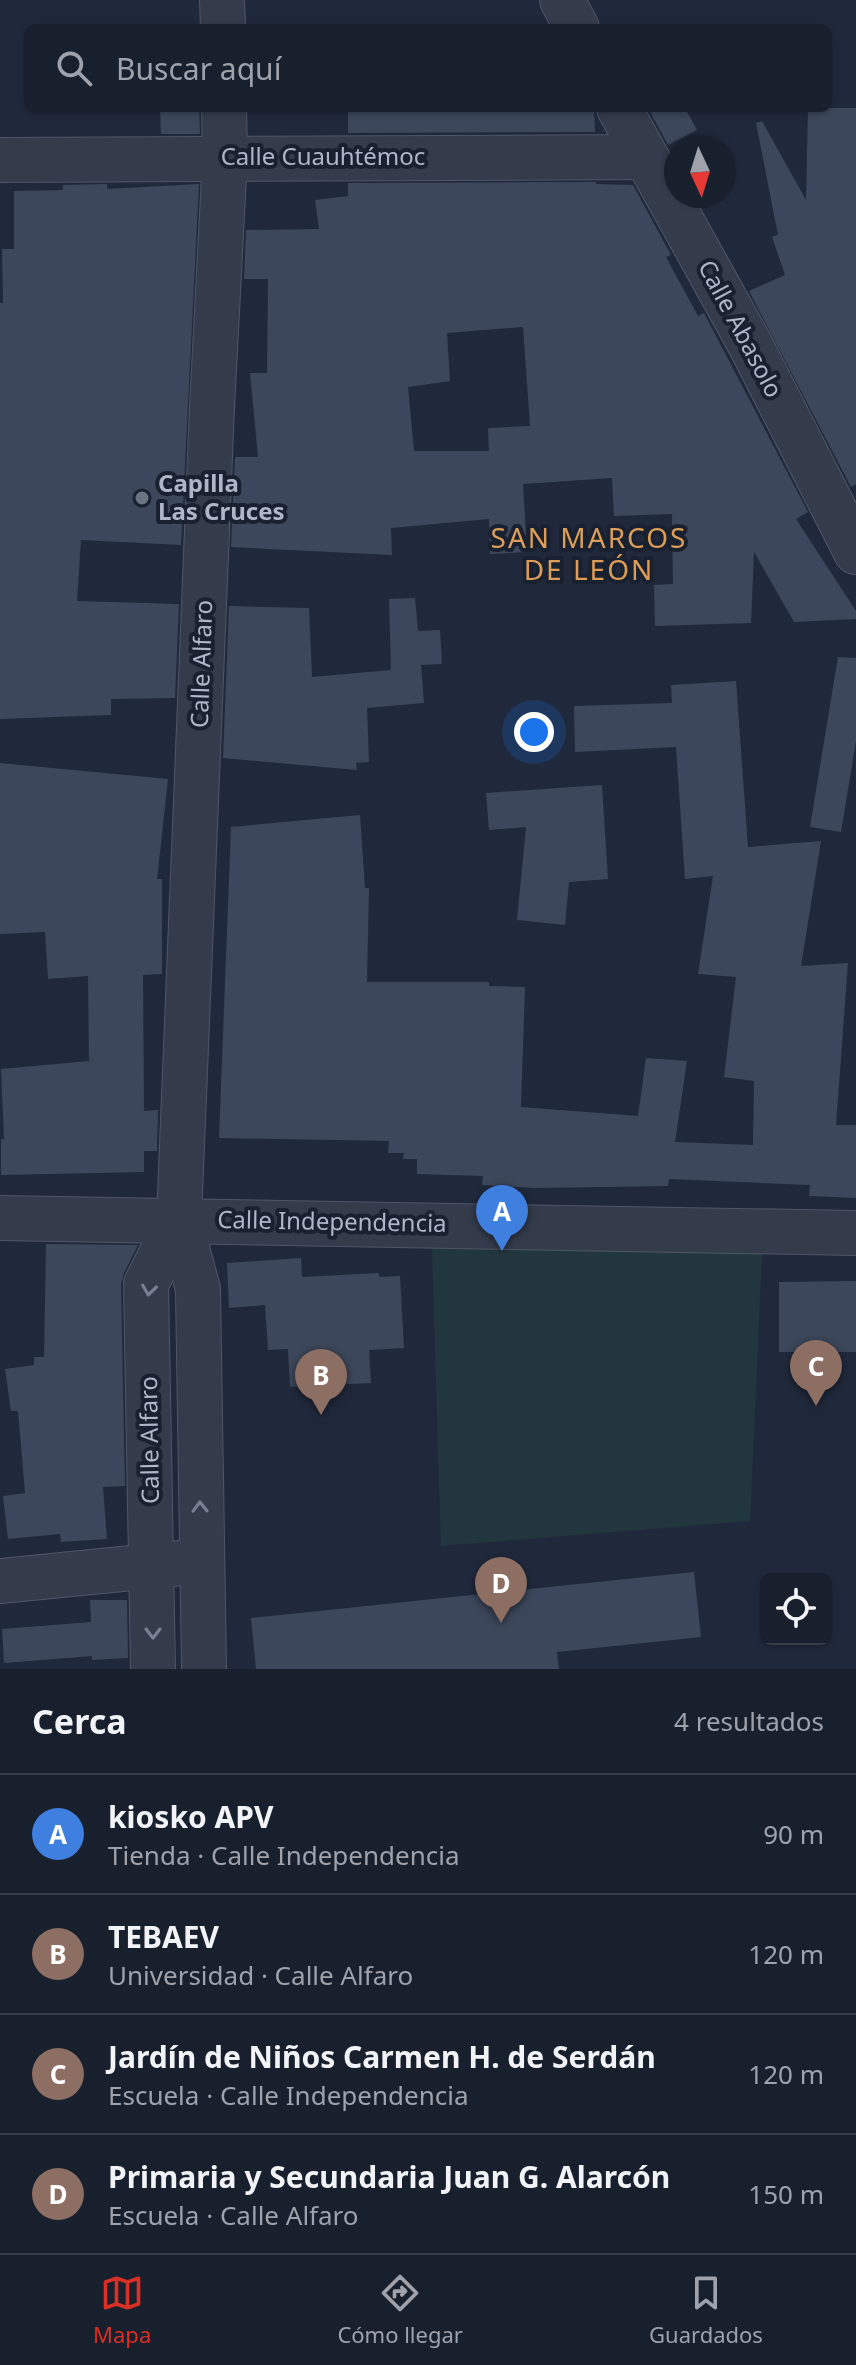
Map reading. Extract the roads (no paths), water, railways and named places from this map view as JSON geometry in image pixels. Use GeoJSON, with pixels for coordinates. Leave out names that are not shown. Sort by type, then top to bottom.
{"type":"FeatureCollection","features":[{"type":"Feature","properties":{"kind":"street"},"geometry":{"type":"LineString","coordinates":[[222,0],[223,24]]}},
{"type":"Feature","properties":{"kind":"street"},"geometry":{"type":"LineString","coordinates":[[562,0],[575,24]]}},
{"type":"Feature","properties":{"kind":"street","name":"Calle Alfaro"},"geometry":{"type":"LineString","coordinates":[[204,1669],[198,1289],[179,1219],[225,157],[224,112]]}},
{"type":"Feature","properties":{"kind":"street","name":"Calle Abasolo"},"geometry":{"type":"LineString","coordinates":[[621,112],[751,346],[856,552]]}},
{"type":"Feature","properties":{"kind":"street","name":"Calle Cuauhtémoc"},"geometry":{"type":"LineString","coordinates":[[0,160],[645,157]]}},
{"type":"Feature","properties":{"kind":"street","name":"Calle Independencia"},"geometry":{"type":"LineString","coordinates":[[0,1218],[856,1233]]}},
{"type":"Feature","properties":{"kind":"street","name":"Calle Alfaro"},"geometry":{"type":"LineString","coordinates":[[153,1669],[146,1284],[179,1219]]}},
{"type":"Feature","properties":{"kind":"street"},"geometry":{"type":"LineString","coordinates":[[0,1581],[201,1561]]}},
{"type":"Feature","properties":{"kind":"place","name":"Capilla Las Cruces"},"geometry":{"type":"Point","coordinates":[142,498]}},
{"type":"Feature","properties":{"kind":"place","name":"kiosko APV"},"geometry":{"type":"Point","coordinates":[502,1251]}},
{"type":"Feature","properties":{"kind":"place","name":"Jardín de Niños Carmen H. de Serdán"},"geometry":{"type":"Point","coordinates":[816,1406]}},
{"type":"Feature","properties":{"kind":"place","name":"TEBAEV"},"geometry":{"type":"Point","coordinates":[321,1415]}},
{"type":"Feature","properties":{"kind":"place","name":"Primaria y Secundaria Juan G. Alarcón"},"geometry":{"type":"Point","coordinates":[501,1623]}},
{"type":"Feature","properties":{"kind":"district","name":"SAN MARCOS DE LEÓN"},"geometry":{"type":"Point","coordinates":[589,554]}}]}
